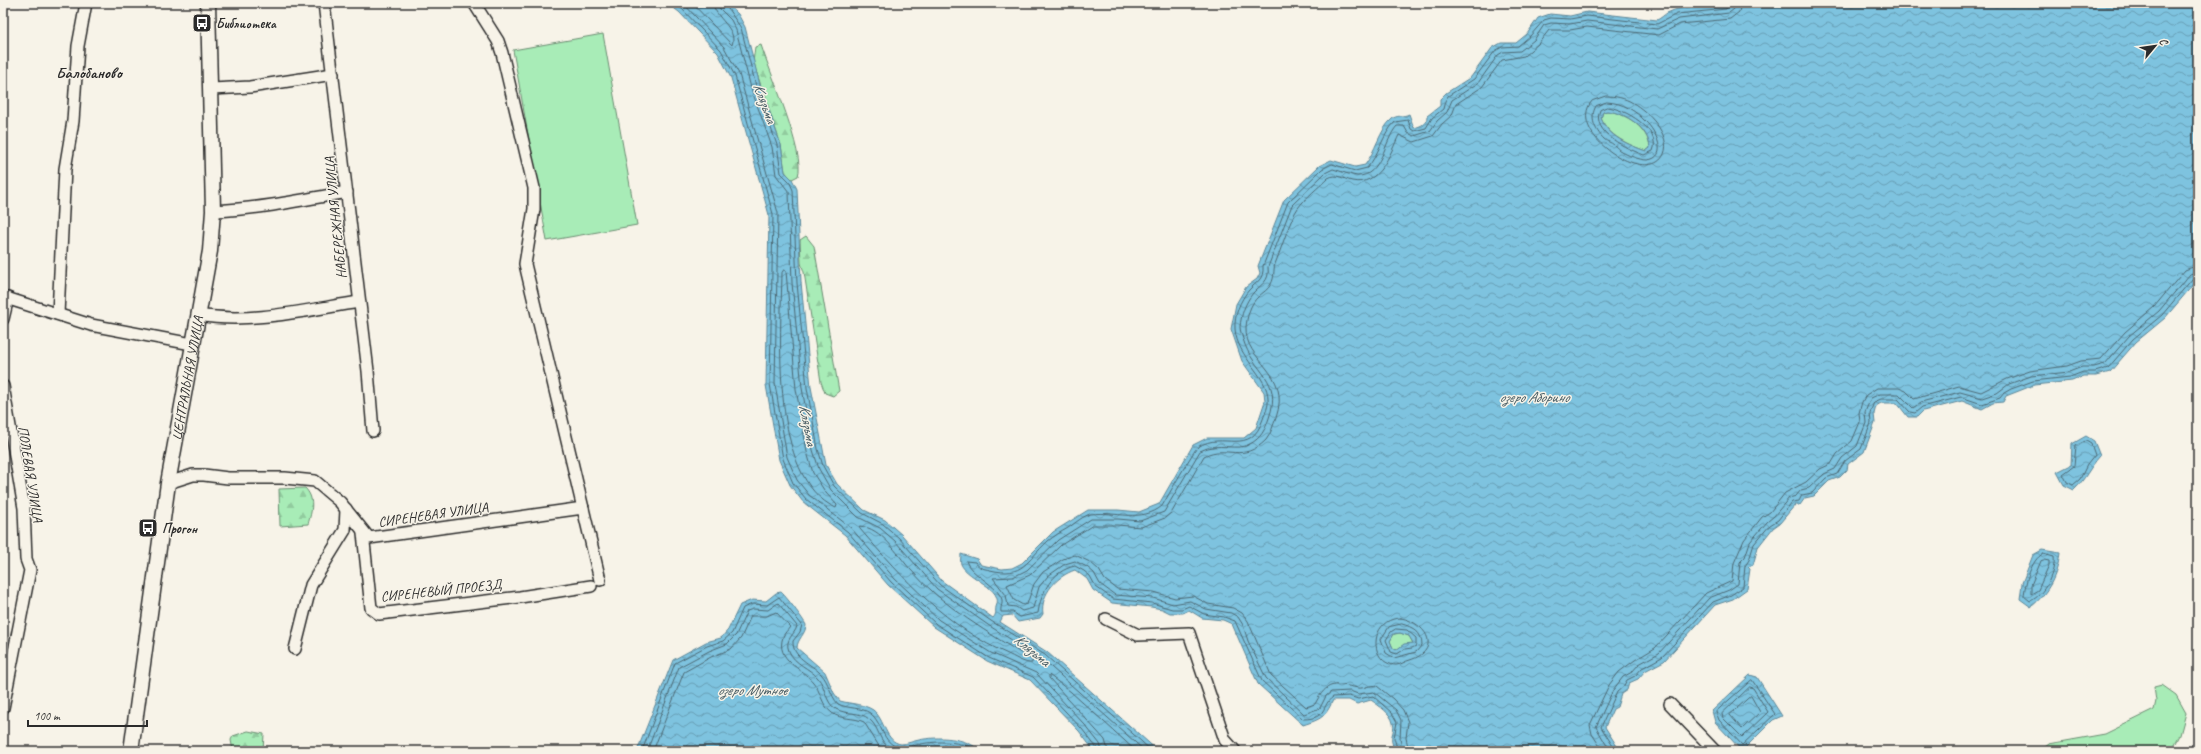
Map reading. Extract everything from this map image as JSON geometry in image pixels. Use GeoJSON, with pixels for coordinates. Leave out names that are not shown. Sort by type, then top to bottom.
{"type":"FeatureCollection","features":[{"type":"Feature","properties":{"kind":"main road","name":"ЦЕНТРАЛЬНАЯ УЛИЦА"},"geometry":{"type":"LineString","coordinates":[[131,751],[168,483],[210,251],[213,211],[212,89],[208,3]]}},
{"type":"Feature","properties":{"kind":"street"},"geometry":{"type":"LineString","coordinates":[[58,314],[65,169],[73,120],[78,46],[86,3]]}},
{"type":"Feature","properties":{"kind":"street","name":"НАБЕРЕЖНАЯ УЛИЦА"},"geometry":{"type":"LineString","coordinates":[[324,3],[347,192],[373,431]]}},
{"type":"Feature","properties":{"kind":"street"},"geometry":{"type":"LineString","coordinates":[[474,3],[498,41],[502,52],[534,188],[534,209],[525,264],[583,508]]}},
{"type":"Feature","properties":{"kind":"street"},"geometry":{"type":"LineString","coordinates":[[212,89],[250,87],[333,74]]}},
{"type":"Feature","properties":{"kind":"street"},"geometry":{"type":"LineString","coordinates":[[213,211],[241,210],[347,192]]}},
{"type":"Feature","properties":{"kind":"street"},"geometry":{"type":"LineString","coordinates":[[3,319],[6,298],[91,325],[192,344]]}},
{"type":"Feature","properties":{"kind":"street"},"geometry":{"type":"LineString","coordinates":[[198,315],[218,319],[258,317],[359,302]]}},
{"type":"Feature","properties":{"kind":"street","name":"ПОЛЕВАЯ УЛИЦА"},"geometry":{"type":"LineString","coordinates":[[3,386],[24,508],[26,559],[30,570],[3,708]]}},
{"type":"Feature","properties":{"kind":"street","name":"СИРЕНЕВАЯ УЛИЦА"},"geometry":{"type":"LineString","coordinates":[[168,483],[193,475],[304,479],[315,481],[323,486],[346,509],[362,533],[369,538],[583,508]]}},
{"type":"Feature","properties":{"kind":"street","name":"СИРЕНЕВЫЙ ПРОЕЗД"},"geometry":{"type":"LineString","coordinates":[[362,533],[371,608],[380,614],[512,598],[595,583],[583,508]]}},
{"type":"Feature","properties":{"kind":"street"},"geometry":{"type":"LineString","coordinates":[[295,649],[311,585],[344,530],[346,509]]}},
{"type":"Feature","properties":{"kind":"street"},"geometry":{"type":"LineString","coordinates":[[1106,619],[1138,635],[1189,633],[1225,740],[1235,751]]}},
{"type":"Feature","properties":{"kind":"street"},"geometry":{"type":"LineString","coordinates":[[1670,704],[1715,751]]}},
{"type":"Feature","properties":{"kind":"green space"},"geometry":{"type":"Polygon","coordinates":[[[603,34],[637,225],[547,241],[513,50],[603,34]]]}},
{"type":"Feature","properties":{"kind":"green space"},"geometry":{"type":"Polygon","coordinates":[[[761,45],[786,112],[797,150],[799,165],[798,176],[792,179],[785,172],[781,145],[753,62],[755,47],[761,45]]]}},
{"type":"Feature","properties":{"kind":"green space"},"geometry":{"type":"Polygon","coordinates":[[[1603,112],[1614,112],[1628,118],[1641,128],[1650,148],[1646,151],[1626,143],[1614,135],[1604,124],[1601,118],[1603,112]]]}},
{"type":"Feature","properties":{"kind":"green space"},"geometry":{"type":"Polygon","coordinates":[[[806,236],[814,246],[839,391],[833,396],[825,393],[821,382],[804,272],[801,263],[800,240],[806,236]]]}},
{"type":"Feature","properties":{"kind":"green space"},"geometry":{"type":"Polygon","coordinates":[[[305,488],[310,496],[312,505],[308,524],[280,526],[279,489],[305,488]]]}},
{"type":"Feature","properties":{"kind":"green space"},"geometry":{"type":"Polygon","coordinates":[[[1400,633],[1409,636],[1413,643],[1396,650],[1393,649],[1390,641],[1394,634],[1400,633]]]}},
{"type":"Feature","properties":{"kind":"green space"},"geometry":{"type":"Polygon","coordinates":[[[2162,685],[2176,695],[2186,713],[2180,735],[2172,751],[2040,751],[2049,744],[2105,734],[2154,710],[2156,701],[2154,687],[2162,685]]]}},
{"type":"Feature","properties":{"kind":"green space"},"geometry":{"type":"Polygon","coordinates":[[[248,731],[264,734],[263,751],[233,751],[231,740],[233,736],[248,731]]]}},
{"type":"Feature","properties":{"kind":"water","name":"озеро Аборино"},"geometry":{"type":"Polygon","coordinates":[[[667,3],[726,3],[738,14],[745,27],[760,85],[781,145],[785,172],[792,179],[797,189],[801,282],[811,387],[826,465],[837,484],[864,510],[885,520],[902,535],[942,581],[993,618],[997,600],[995,594],[965,569],[961,564],[961,554],[977,559],[981,565],[1002,569],[1012,568],[1022,563],[1053,532],[1088,510],[1139,512],[1159,504],[1193,445],[1207,438],[1244,438],[1256,428],[1265,401],[1264,392],[1242,361],[1231,329],[1236,304],[1246,287],[1257,279],[1260,273],[1258,266],[1284,200],[1319,166],[1331,160],[1355,167],[1365,165],[1369,160],[1384,129],[1392,119],[1409,114],[1414,128],[1423,124],[1426,121],[1427,116],[1440,106],[1440,99],[1446,93],[1471,77],[1492,48],[1501,43],[1516,43],[1527,34],[1538,18],[1550,14],[1570,16],[1587,12],[1657,20],[1667,13],[1683,8],[1735,3],[2198,3],[2198,279],[2165,318],[2136,342],[2110,372],[2096,376],[2084,376],[2072,381],[2034,385],[2006,396],[2003,402],[1993,403],[1982,409],[1962,401],[1923,411],[1917,417],[1908,417],[1897,403],[1881,403],[1876,406],[1874,414],[1875,423],[1864,452],[1848,464],[1847,470],[1840,477],[1829,481],[1814,496],[1805,498],[1800,505],[1795,505],[1780,523],[1773,528],[1758,547],[1753,565],[1748,567],[1750,569],[1747,589],[1733,599],[1715,605],[1664,661],[1645,671],[1638,679],[1629,683],[1627,690],[1621,694],[1617,707],[1613,709],[1605,727],[1620,751],[1395,751],[1392,741],[1394,727],[1392,719],[1384,710],[1371,700],[1357,704],[1349,700],[1333,700],[1322,717],[1303,725],[1258,684],[1232,624],[1223,620],[1202,618],[1189,610],[1183,613],[1170,613],[1162,609],[1151,607],[1112,603],[1093,590],[1087,579],[1075,570],[1056,581],[1051,587],[1044,600],[1043,614],[1040,618],[1018,622],[1012,615],[1003,616],[1000,622],[1047,652],[1158,751],[1094,751],[1079,731],[1030,680],[987,661],[934,627],[888,585],[845,535],[803,502],[790,485],[779,460],[766,385],[769,215],[731,78],[718,53],[679,12],[667,3]],[[1607,111],[1603,112],[1601,118],[1604,125],[1614,135],[1626,143],[1646,151],[1650,148],[1646,134],[1641,128],[1629,118],[1607,111]],[[1400,633],[1394,634],[1390,641],[1393,648],[1396,650],[1404,644],[1413,643],[1409,636],[1400,633]]]}},
{"type":"Feature","properties":{"kind":"water"},"geometry":{"type":"Polygon","coordinates":[[[2086,436],[2094,441],[2100,456],[2074,490],[2064,485],[2057,472],[2071,465],[2072,444],[2086,436]]]}},
{"type":"Feature","properties":{"kind":"water"},"geometry":{"type":"Polygon","coordinates":[[[2042,550],[2060,553],[2059,561],[2051,583],[2043,595],[2031,607],[2020,599],[2022,583],[2033,555],[2042,550]]]}},
{"type":"Feature","properties":{"kind":"water","name":"озеро Мутное"},"geometry":{"type":"Polygon","coordinates":[[[781,592],[806,625],[805,631],[798,642],[797,648],[825,672],[834,693],[840,701],[862,705],[873,710],[880,719],[888,735],[896,742],[901,744],[917,740],[943,738],[960,740],[974,746],[980,751],[637,751],[673,660],[706,642],[721,638],[728,630],[740,605],[752,600],[766,601],[776,593],[781,592]]]}},
{"type":"Feature","properties":{"kind":"water"},"geometry":{"type":"Polygon","coordinates":[[[1750,675],[1757,677],[1782,716],[1773,720],[1742,751],[1715,722],[1712,711],[1750,675]]]}},
{"type":"Feature","properties":{"kind":"place","name":"Библиотека"},"geometry":{"type":"Point","coordinates":[202,23]}},
{"type":"Feature","properties":{"kind":"place","name":"Прогон"},"geometry":{"type":"Point","coordinates":[148,528]}},
{"type":"Feature","properties":{"kind":"district","name":"Балобаново"},"geometry":{"type":"Point","coordinates":[89,72]}},
{"type":"Feature","properties":{"kind":"water label","name":"Клязьма"},"geometry":{"type":"Point","coordinates":[765,103]}},
{"type":"Feature","properties":{"kind":"water label","name":"Клязьма"},"geometry":{"type":"Point","coordinates":[808,425]}},
{"type":"Feature","properties":{"kind":"water label","name":"Клязьма"},"geometry":{"type":"Point","coordinates":[1032,650]}}]}
